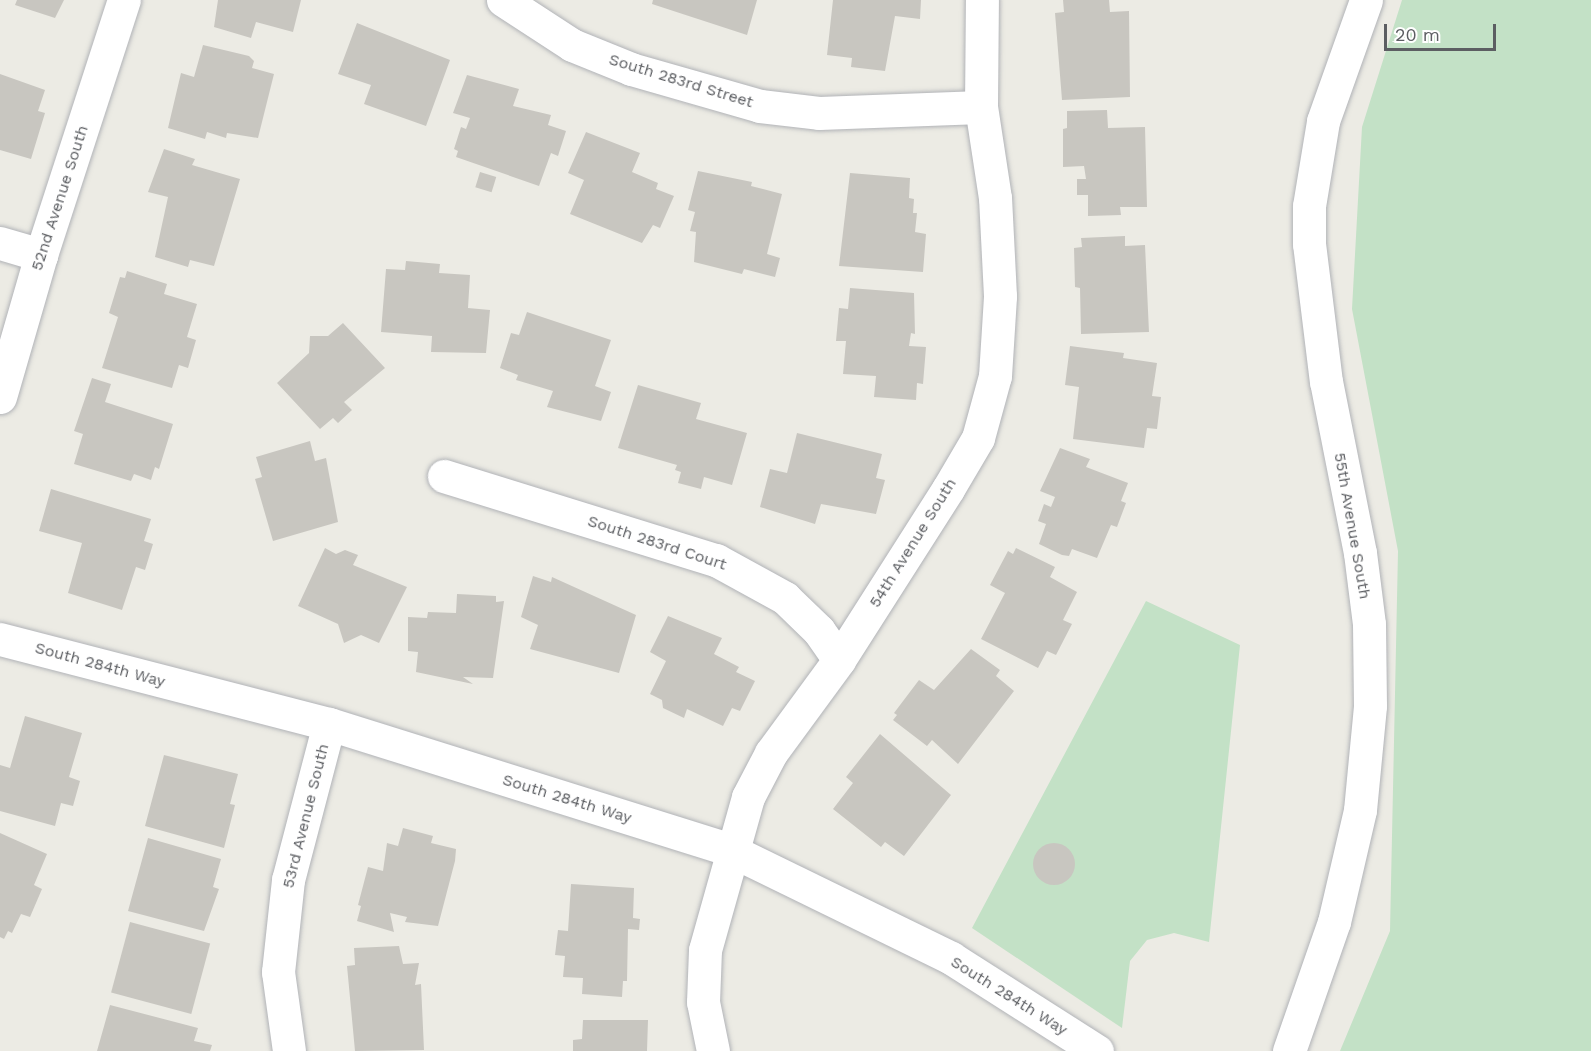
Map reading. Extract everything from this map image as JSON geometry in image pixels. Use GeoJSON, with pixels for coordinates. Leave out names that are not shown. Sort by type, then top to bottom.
{"type":"FeatureCollection","features":[{"type":"Feature","properties":{"kind":"street","name":"52nd Avenue South"},"geometry":{"type":"LineString","coordinates":[[0,397],[41,255],[124,0]]}},
{"type":"Feature","properties":{"kind":"street","name":"South 283rd Street"},"geometry":{"type":"LineString","coordinates":[[503,0],[572,45],[632,69],[760,106],[819,113],[981,107]]}},
{"type":"Feature","properties":{"kind":"street","name":"54th Avenue South"},"geometry":{"type":"LineString","coordinates":[[713,1051],[704,1002],[705,950],[730,850],[759,773],[839,660],[978,438],[995,376],[1000,296],[994,198],[981,107],[981,0]]}},
{"type":"Feature","properties":{"kind":"street","name":"55th Avenue South"},"geometry":{"type":"LineString","coordinates":[[1289,1051],[1335,922],[1360,810],[1370,706],[1369,624],[1360,554],[1326,382],[1309,244],[1310,206],[1323,121],[1366,0]]}},
{"type":"Feature","properties":{"kind":"street"},"geometry":{"type":"LineString","coordinates":[[0,243],[41,255]]}},
{"type":"Feature","properties":{"kind":"street","name":"South 283rd Court"},"geometry":{"type":"LineString","coordinates":[[444,476],[716,560],[784,598],[819,631],[839,660]]}},
{"type":"Feature","properties":{"kind":"street","name":"South 284th Way"},"geometry":{"type":"LineString","coordinates":[[0,639],[329,724],[730,850],[951,958],[1097,1051]]}},
{"type":"Feature","properties":{"kind":"street","name":"53rd Avenue South"},"geometry":{"type":"LineString","coordinates":[[289,1051],[278,972],[288,880],[329,724]]}},
{"type":"Feature","properties":{"kind":"green space"},"geometry":{"type":"Polygon","coordinates":[[[1402,0],[1591,0],[1591,1051],[1340,1051],[1390,931],[1398,551],[1352,309],[1362,127],[1402,0]]]}},
{"type":"Feature","properties":{"kind":"green space"},"geometry":{"type":"Polygon","coordinates":[[[1146,601],[1240,645],[1209,942],[1174,933],[1147,940],[1130,961],[1122,1028],[972,928],[1146,601]]]}},
{"type":"Feature","properties":{"kind":"building"},"geometry":{"type":"Polygon","coordinates":[[[17,0],[64,0],[55,18],[15,5],[17,0]]]}},
{"type":"Feature","properties":{"kind":"building"},"geometry":{"type":"Polygon","coordinates":[[[218,0],[301,0],[293,32],[256,22],[251,38],[214,27],[218,0]]]}},
{"type":"Feature","properties":{"kind":"building"},"geometry":{"type":"Polygon","coordinates":[[[653,0],[757,0],[747,35],[652,4],[653,0]]]}},
{"type":"Feature","properties":{"kind":"building"},"geometry":{"type":"Polygon","coordinates":[[[833,0],[921,0],[920,19],[895,16],[885,71],[851,67],[852,58],[827,55],[833,0]]]}},
{"type":"Feature","properties":{"kind":"building"},"geometry":{"type":"Polygon","coordinates":[[[1063,0],[1109,0],[1110,12],[1129,11],[1130,97],[1062,100],[1055,13],[1064,12],[1063,0]]]}},
{"type":"Feature","properties":{"kind":"building"},"geometry":{"type":"Polygon","coordinates":[[[357,23],[450,60],[426,126],[364,104],[371,85],[338,74],[357,23]]]}},
{"type":"Feature","properties":{"kind":"building"},"geometry":{"type":"Polygon","coordinates":[[[203,45],[249,56],[254,61],[252,68],[274,74],[258,138],[227,133],[226,138],[207,132],[205,139],[168,128],[181,73],[194,77],[203,45]]]}},
{"type":"Feature","properties":{"kind":"building"},"geometry":{"type":"Polygon","coordinates":[[[0,74],[45,90],[38,111],[45,113],[31,159],[0,150],[0,74]]]}},
{"type":"Feature","properties":{"kind":"building"},"geometry":{"type":"Polygon","coordinates":[[[467,75],[519,89],[513,106],[551,115],[548,125],[566,131],[558,156],[551,153],[539,186],[456,157],[458,151],[454,149],[461,127],[466,129],[470,118],[453,113],[467,75]]]}},
{"type":"Feature","properties":{"kind":"building"},"geometry":{"type":"Polygon","coordinates":[[[1107,110],[1108,128],[1145,127],[1147,207],[1120,207],[1121,215],[1088,216],[1088,195],[1077,195],[1077,179],[1086,179],[1084,166],[1063,167],[1063,129],[1067,128],[1067,111],[1107,110]]]}},
{"type":"Feature","properties":{"kind":"building"},"geometry":{"type":"Polygon","coordinates":[[[586,132],[640,153],[632,172],[658,183],[656,189],[674,196],[660,228],[653,225],[642,243],[570,214],[584,180],[568,173],[586,132]]]}},
{"type":"Feature","properties":{"kind":"building"},"geometry":{"type":"Polygon","coordinates":[[[164,149],[195,159],[192,165],[240,179],[214,266],[190,260],[188,267],[155,257],[168,197],[148,192],[164,149]]]}},
{"type":"Feature","properties":{"kind":"building"},"geometry":{"type":"Polygon","coordinates":[[[698,171],[752,182],[751,186],[782,194],[767,254],[780,258],[775,277],[744,269],[742,274],[694,262],[696,232],[690,231],[695,212],[688,210],[698,171]]]}},
{"type":"Feature","properties":{"kind":"building"},"geometry":{"type":"Polygon","coordinates":[[[480,172],[496,177],[492,192],[475,187],[480,172]]]}},
{"type":"Feature","properties":{"kind":"building"},"geometry":{"type":"Polygon","coordinates":[[[850,173],[910,178],[909,198],[914,199],[913,213],[917,213],[915,232],[926,234],[923,272],[839,266],[850,173]]]}},
{"type":"Feature","properties":{"kind":"building"},"geometry":{"type":"Polygon","coordinates":[[[1125,236],[1125,246],[1145,245],[1149,332],[1081,334],[1080,288],[1075,287],[1074,248],[1082,247],[1081,238],[1125,236]]]}},
{"type":"Feature","properties":{"kind":"building"},"geometry":{"type":"Polygon","coordinates":[[[406,261],[440,264],[439,273],[470,275],[468,308],[490,310],[486,353],[431,352],[432,336],[381,332],[386,269],[405,270],[406,261]]]}},
{"type":"Feature","properties":{"kind":"building"},"geometry":{"type":"Polygon","coordinates":[[[127,271],[167,284],[164,294],[197,304],[187,337],[196,340],[188,368],[179,365],[172,388],[102,368],[118,317],[109,313],[120,277],[125,278],[127,271]]]}},
{"type":"Feature","properties":{"kind":"building"},"geometry":{"type":"Polygon","coordinates":[[[850,288],[914,293],[915,334],[911,333],[909,346],[926,347],[923,384],[917,383],[916,400],[874,397],[876,376],[843,374],[846,341],[836,341],[839,308],[848,309],[850,288]]]}},
{"type":"Feature","properties":{"kind":"building"},"geometry":{"type":"Polygon","coordinates":[[[527,312],[611,340],[595,386],[611,392],[601,421],[547,407],[553,391],[516,380],[518,375],[500,368],[511,333],[519,335],[527,312]]]}},
{"type":"Feature","properties":{"kind":"building"},"geometry":{"type":"Polygon","coordinates":[[[343,323],[385,368],[344,402],[352,410],[338,423],[333,418],[320,429],[277,383],[309,353],[310,336],[328,336],[343,323]]]}},
{"type":"Feature","properties":{"kind":"building"},"geometry":{"type":"Polygon","coordinates":[[[1070,346],[1124,353],[1123,358],[1157,363],[1152,396],[1161,397],[1157,429],[1147,428],[1144,448],[1073,439],[1079,387],[1065,385],[1070,346]]]}},
{"type":"Feature","properties":{"kind":"building"},"geometry":{"type":"Polygon","coordinates":[[[92,378],[111,384],[105,402],[173,424],[159,469],[155,467],[151,480],[134,474],[131,481],[74,464],[83,434],[74,431],[92,378]]]}},
{"type":"Feature","properties":{"kind":"building"},"geometry":{"type":"Polygon","coordinates":[[[638,385],[701,403],[696,419],[747,433],[732,485],[704,477],[701,489],[678,483],[681,472],[675,470],[677,465],[618,448],[638,385]]]}},
{"type":"Feature","properties":{"kind":"building"},"geometry":{"type":"Polygon","coordinates":[[[797,433],[882,454],[876,478],[885,480],[876,514],[821,504],[815,524],[760,507],[770,469],[787,473],[797,433]]]}},
{"type":"Feature","properties":{"kind":"building"},"geometry":{"type":"Polygon","coordinates":[[[310,441],[315,461],[326,458],[338,522],[273,541],[255,479],[262,477],[256,457],[310,441]]]}},
{"type":"Feature","properties":{"kind":"building"},"geometry":{"type":"Polygon","coordinates":[[[1060,448],[1090,459],[1086,467],[1128,483],[1121,501],[1126,503],[1117,527],[1111,525],[1097,558],[1072,549],[1069,556],[1062,555],[1039,544],[1046,524],[1038,521],[1044,504],[1051,507],[1055,497],[1040,491],[1060,448]]]}},
{"type":"Feature","properties":{"kind":"building"},"geometry":{"type":"Polygon","coordinates":[[[51,489],[151,519],[144,541],[153,544],[145,570],[136,567],[122,610],[68,593],[82,543],[39,531],[51,489]]]}},
{"type":"Feature","properties":{"kind":"building"},"geometry":{"type":"Polygon","coordinates":[[[325,548],[336,554],[345,550],[358,555],[353,565],[407,587],[379,643],[361,635],[344,643],[338,624],[298,606],[325,548]]]}},
{"type":"Feature","properties":{"kind":"building"},"geometry":{"type":"Polygon","coordinates":[[[1016,548],[1055,567],[1050,577],[1077,592],[1063,620],[1072,624],[1056,655],[1047,651],[1038,668],[981,639],[1005,593],[990,585],[1008,551],[1013,554],[1016,548]]]}},
{"type":"Feature","properties":{"kind":"building"},"geometry":{"type":"Polygon","coordinates":[[[533,576],[551,582],[552,577],[636,615],[619,673],[530,649],[538,625],[521,617],[533,576]]]}},
{"type":"Feature","properties":{"kind":"building"},"geometry":{"type":"Polygon","coordinates":[[[457,594],[496,596],[496,602],[504,601],[493,678],[463,677],[473,684],[416,672],[418,652],[408,651],[408,617],[427,618],[428,612],[456,613],[457,594]]]}},
{"type":"Feature","properties":{"kind":"building"},"geometry":{"type":"Polygon","coordinates":[[[668,616],[722,638],[714,654],[739,667],[736,672],[755,681],[740,711],[732,708],[723,726],[687,709],[684,718],[663,708],[662,700],[650,694],[666,661],[650,652],[668,616]]]}},
{"type":"Feature","properties":{"kind":"building"},"geometry":{"type":"Polygon","coordinates":[[[971,649],[1000,670],[996,676],[1014,691],[958,764],[932,740],[927,746],[893,720],[897,715],[894,713],[919,680],[934,690],[971,649]]]}},
{"type":"Feature","properties":{"kind":"building"},"geometry":{"type":"Polygon","coordinates":[[[25,716],[82,733],[69,777],[80,781],[73,806],[61,803],[55,826],[0,811],[0,765],[10,768],[25,716]]]}},
{"type":"Feature","properties":{"kind":"building"},"geometry":{"type":"Polygon","coordinates":[[[880,734],[951,795],[904,856],[885,842],[881,847],[833,809],[853,783],[846,777],[880,734]]]}},
{"type":"Feature","properties":{"kind":"building"},"geometry":{"type":"Polygon","coordinates":[[[164,755],[238,774],[230,804],[235,805],[224,848],[145,826],[164,755]]]}},
{"type":"Feature","properties":{"kind":"building"},"geometry":{"type":"Polygon","coordinates":[[[403,828],[433,836],[431,843],[456,849],[455,861],[438,926],[405,922],[407,917],[390,913],[394,932],[357,921],[361,906],[358,905],[368,867],[383,871],[387,843],[398,846],[403,828]]]}},
{"type":"Feature","properties":{"kind":"building"},"geometry":{"type":"Polygon","coordinates":[[[0,833],[47,854],[34,885],[42,889],[30,917],[21,914],[12,933],[8,931],[4,939],[0,937],[0,833]]]}},
{"type":"Feature","properties":{"kind":"building"},"geometry":{"type":"Polygon","coordinates":[[[148,838],[221,859],[213,887],[219,889],[204,931],[128,911],[148,838]]]}},
{"type":"Feature","properties":{"kind":"building"},"geometry":{"type":"Polygon","coordinates":[[[1054,843],[1069,849],[1075,864],[1069,879],[1054,885],[1039,879],[1033,864],[1039,849],[1054,843]]]}},
{"type":"Feature","properties":{"kind":"building"},"geometry":{"type":"Polygon","coordinates":[[[571,884],[634,888],[633,918],[640,919],[639,930],[628,929],[627,981],[623,981],[622,997],[582,994],[583,978],[563,977],[565,956],[555,955],[558,930],[568,931],[571,884]]]}},
{"type":"Feature","properties":{"kind":"building"},"geometry":{"type":"Polygon","coordinates":[[[130,922],[210,943],[191,1014],[111,993],[130,922]]]}},
{"type":"Feature","properties":{"kind":"building"},"geometry":{"type":"Polygon","coordinates":[[[399,946],[403,964],[419,963],[415,985],[421,984],[424,1050],[355,1051],[347,966],[355,965],[354,948],[399,946]]]}},
{"type":"Feature","properties":{"kind":"building"},"geometry":{"type":"Polygon","coordinates":[[[110,1005],[198,1028],[194,1041],[212,1045],[210,1051],[97,1051],[110,1005]]]}},
{"type":"Feature","properties":{"kind":"building"},"geometry":{"type":"Polygon","coordinates":[[[583,1020],[648,1020],[647,1051],[573,1051],[573,1040],[582,1039],[583,1020]]]}}]}
